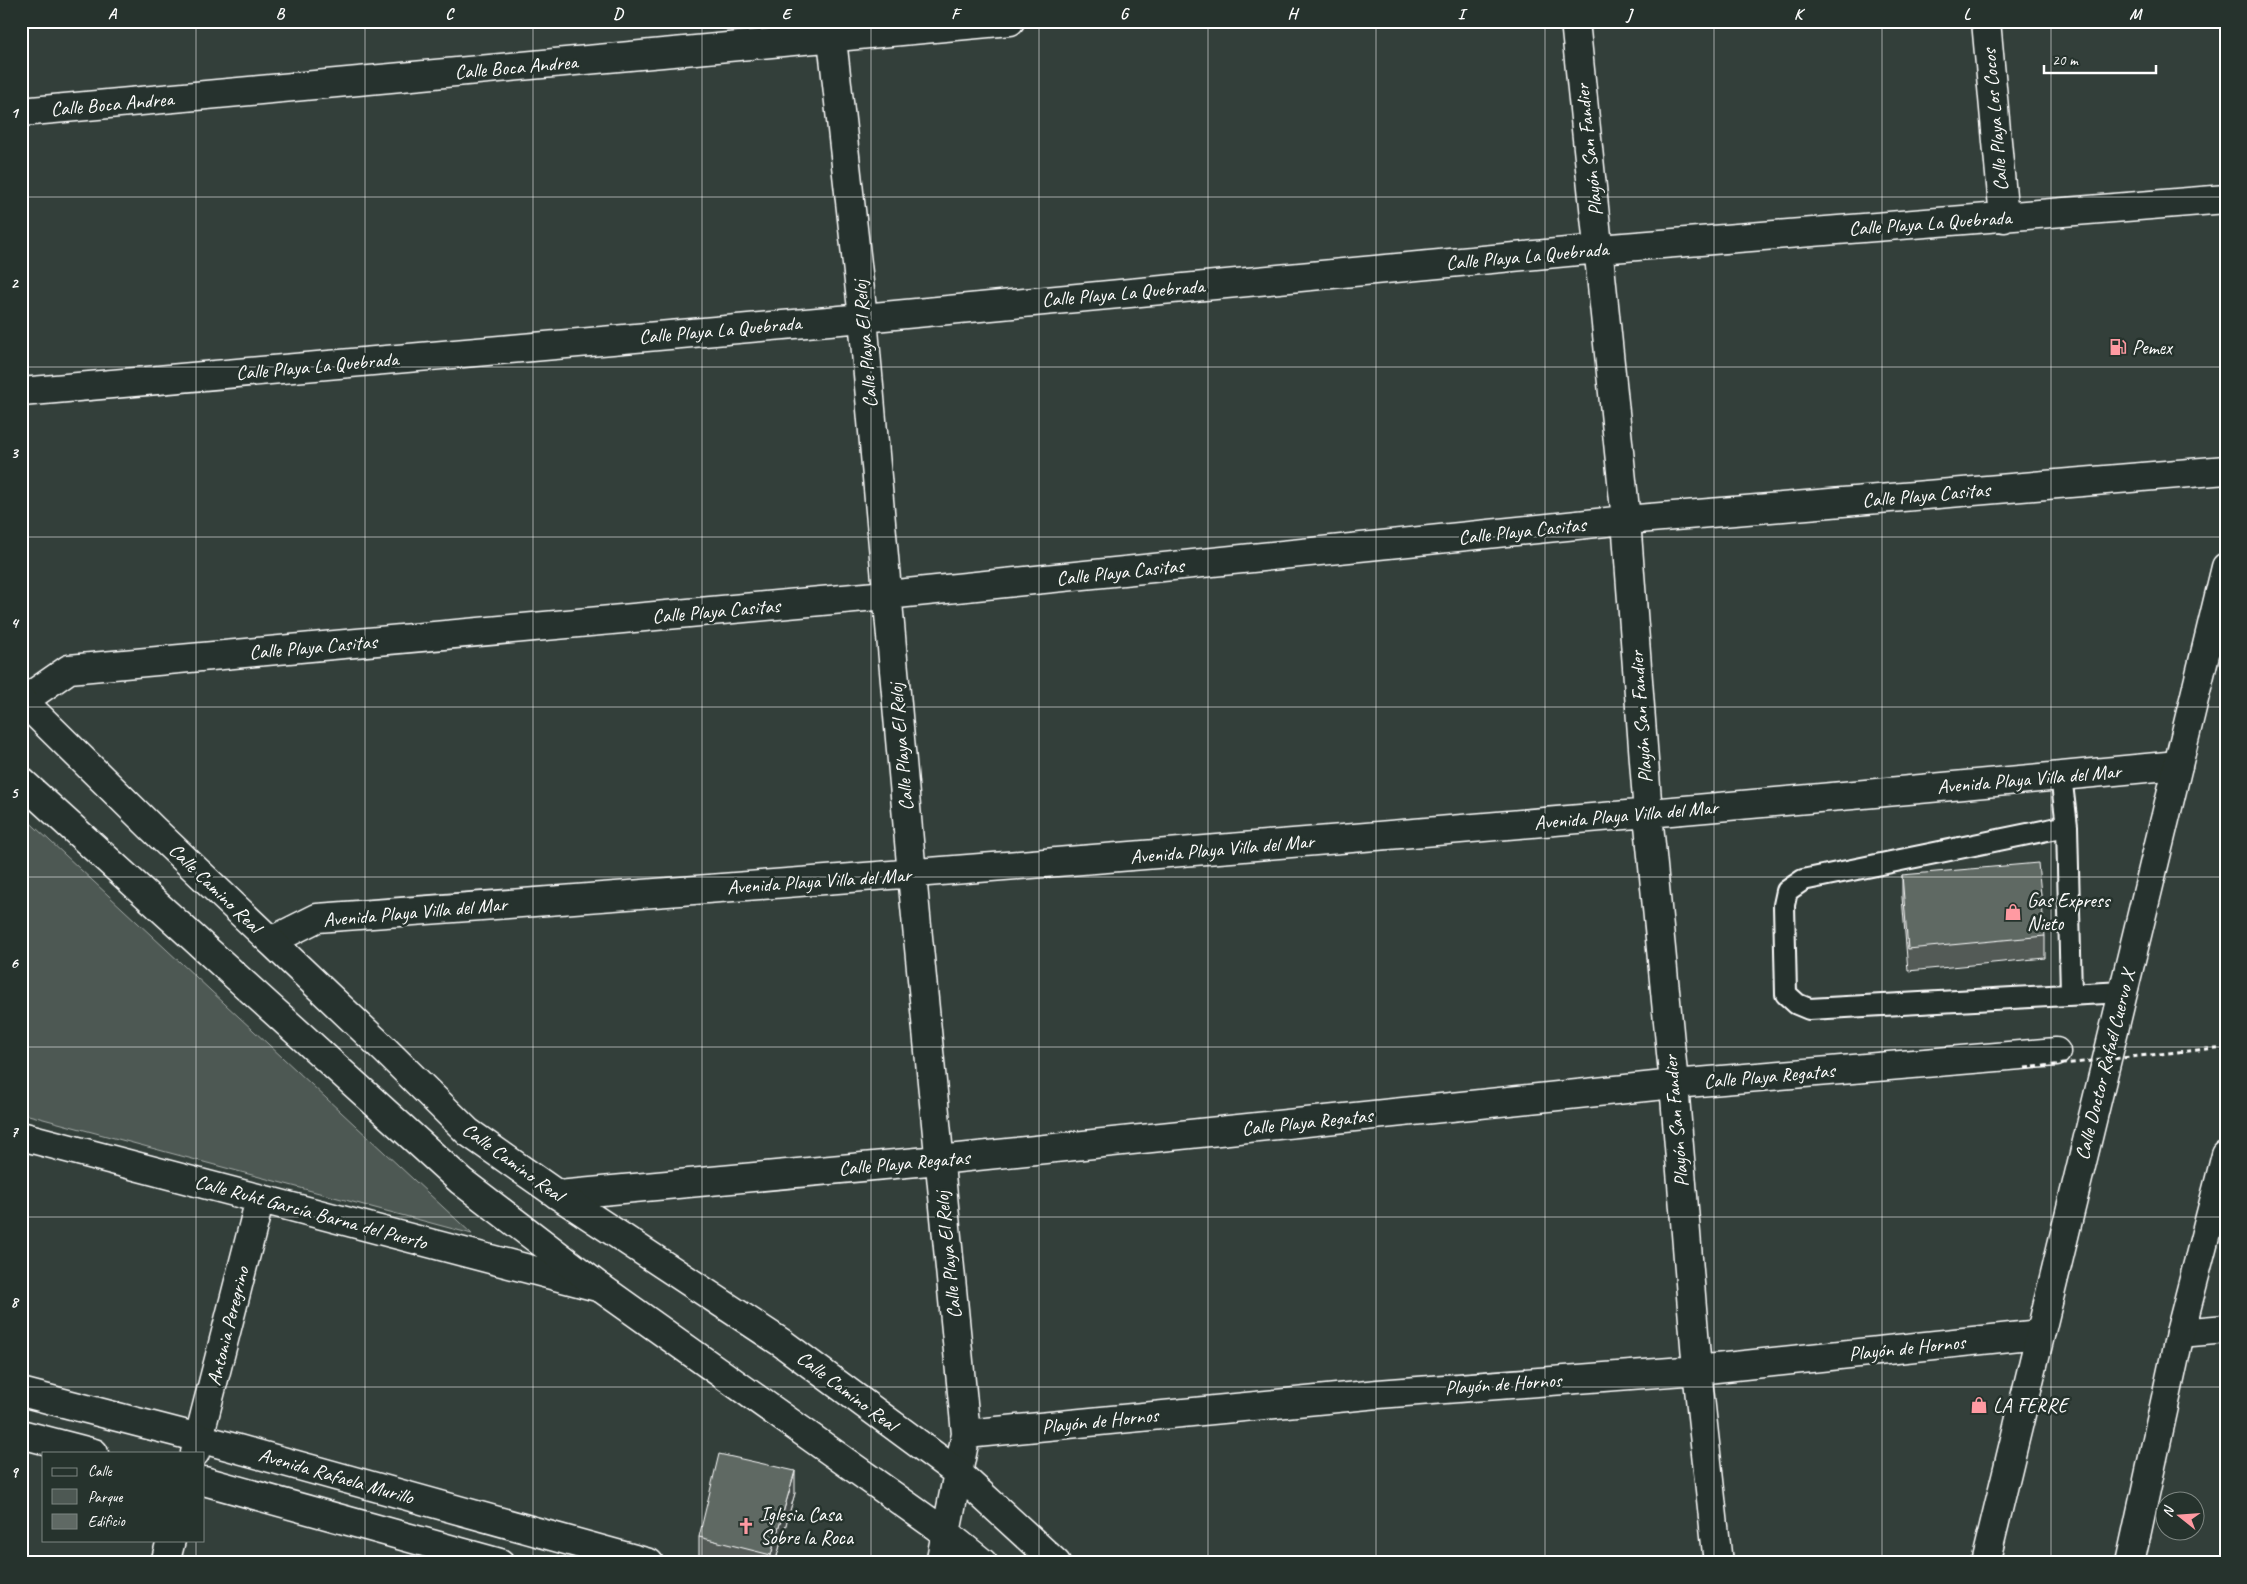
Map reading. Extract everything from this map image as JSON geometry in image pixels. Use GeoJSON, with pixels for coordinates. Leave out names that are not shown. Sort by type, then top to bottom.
{"type":"FeatureCollection","features":[{"type":"Feature","properties":{"kind":"street","name":"Calle Boca Andrea"},"geometry":{"type":"LineString","coordinates":[[21,112],[830,30],[1010,21]]}},
{"type":"Feature","properties":{"kind":"street","name":"Playón San Fandier"},"geometry":{"type":"LineString","coordinates":[[1575,21],[1626,520],[1648,814],[1674,1084],[1697,1370],[1718,1563]]}},
{"type":"Feature","properties":{"kind":"street","name":"Calle Playa Los Cocos"},"geometry":{"type":"LineString","coordinates":[[1986,21],[2004,218]]}},
{"type":"Feature","properties":{"kind":"street","name":"Calle Playa El Reloj"},"geometry":{"type":"LineString","coordinates":[[830,30],[863,318],[912,875],[966,1434],[940,1563]]}},
{"type":"Feature","properties":{"kind":"street","name":"Calle Playa La Quebrada"},"geometry":{"type":"LineString","coordinates":[[21,392],[863,318],[1599,249],[2226,199]]}},
{"type":"Feature","properties":{"kind":"street","name":"Calle Playa Casitas"},"geometry":{"type":"LineString","coordinates":[[22,700],[69,669],[887,596],[1626,520],[2226,470]]}},
{"type":"Feature","properties":{"kind":"street","name":"Calle Doctor Rafaél Cuervo X"},"geometry":{"type":"LineString","coordinates":[[1985,1563],[2226,567]]}},
{"type":"Feature","properties":{"kind":"street","name":"Calle Camino Real"},"geometry":{"type":"LineString","coordinates":[[22,700],[153,830],[271,941],[468,1132],[558,1195],[782,1343],[958,1473],[1056,1563]]}},
{"type":"Feature","properties":{"kind":"street","name":"Avenida Playa Villa del Mar"},"geometry":{"type":"LineString","coordinates":[[271,941],[317,918],[912,875],[1648,814],[2178,765]]}},
{"type":"Feature","properties":{"kind":"street"},"geometry":{"type":"LineString","coordinates":[[21,781],[461,1182],[601,1288],[947,1534],[983,1563]]}},
{"type":"Feature","properties":{"kind":"street","name":"Calle Playa Regatas"},"geometry":{"type":"LineString","coordinates":[[558,1195],[939,1160],[1674,1084],[2056,1052]]}},
{"type":"Feature","properties":{"kind":"street","name":"Calle Ruht García Barna del Puerto"},"geometry":{"type":"LineString","coordinates":[[21,1136],[601,1288]]}},
{"type":"Feature","properties":{"kind":"street"},"geometry":{"type":"LineString","coordinates":[[2130,1563],[2180,1333],[2226,1155]]}},
{"type":"Feature","properties":{"kind":"street","name":"Antonia Peregrino"},"geometry":{"type":"LineString","coordinates":[[197,1445],[260,1199]]}},
{"type":"Feature","properties":{"kind":"street"},"geometry":{"type":"LineString","coordinates":[[2180,1333],[2226,1329]]}},
{"type":"Feature","properties":{"kind":"street","name":"Playón de Hornos"},"geometry":{"type":"LineString","coordinates":[[966,1434],[1378,1394],[1697,1370],[2040,1334]]}},
{"type":"Feature","properties":{"kind":"street","name":"Avenida Rafaela Murillo"},"geometry":{"type":"LineString","coordinates":[[21,1392],[197,1445],[649,1563]]}},
{"type":"Feature","properties":{"kind":"street"},"geometry":{"type":"LineString","coordinates":[[21,1434],[90,1452]]}},
{"type":"Feature","properties":{"kind":"street","name":"Avenida Rafaela Murillo"},"geometry":{"type":"LineString","coordinates":[[205,1481],[500,1563]]}},
{"type":"Feature","properties":{"kind":"street"},"geometry":{"type":"LineString","coordinates":[[165,1563],[170,1542]]}},
{"type":"Feature","properties":{"kind":"lane"},"geometry":{"type":"LineString","coordinates":[[2061,776],[2067,826],[2071,994]]}},
{"type":"Feature","properties":{"kind":"lane"},"geometry":{"type":"LineString","coordinates":[[2067,826],[1803,880],[1787,891],[1784,905],[1786,994],[1797,1004],[1809,1008],[2123,992]]}},
{"type":"Feature","properties":{"kind":"path"},"geometry":{"type":"LineString","coordinates":[[2025,1068],[2226,1047]]}},
{"type":"Feature","properties":{"kind":"green space"},"geometry":{"type":"Polygon","coordinates":[[[21,814],[472,1234],[21,1113],[21,814]]]}},
{"type":"Feature","properties":{"kind":"building"},"geometry":{"type":"Polygon","coordinates":[[[2038,863],[2045,936],[1908,949],[1902,875],[2038,863]]]}},
{"type":"Feature","properties":{"kind":"building","name":"Iglesia Casa Sobre la Roca"},"geometry":{"type":"Polygon","coordinates":[[[719,1454],[795,1471],[771,1555],[699,1537],[719,1454]]]}},
{"type":"Feature","properties":{"kind":"place","name":"Pemex"},"geometry":{"type":"Point","coordinates":[2118,347]}},
{"type":"Feature","properties":{"kind":"place","name":"Gas Express Nieto"},"geometry":{"type":"Point","coordinates":[2013,912]}},
{"type":"Feature","properties":{"kind":"place","name":"LA FERRE"},"geometry":{"type":"Point","coordinates":[1979,1405]}},
{"type":"Feature","properties":{"kind":"place","name":"Iglesia Casa Sobre la Roca"},"geometry":{"type":"Point","coordinates":[746,1526]}}]}
